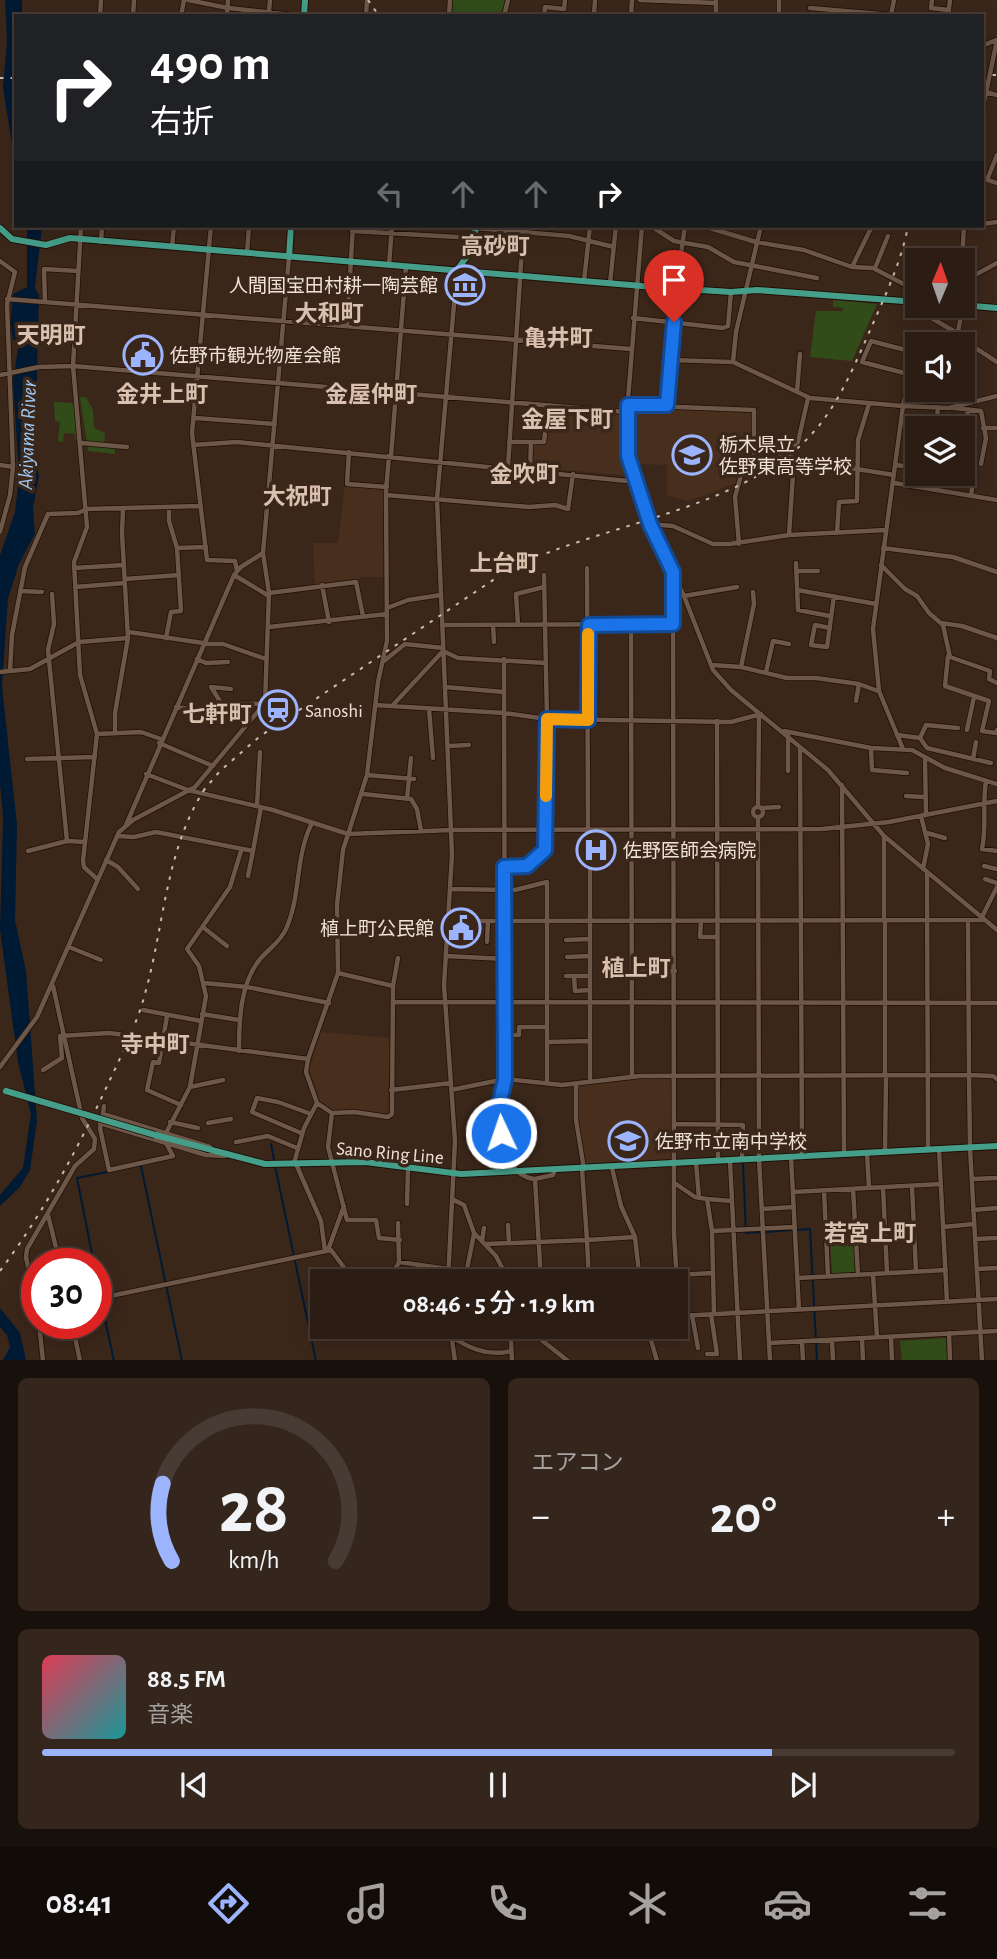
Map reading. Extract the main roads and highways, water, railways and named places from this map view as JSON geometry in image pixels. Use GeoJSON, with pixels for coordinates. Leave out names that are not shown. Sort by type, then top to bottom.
{"type":"FeatureCollection","features":[{"type":"Feature","properties":{"kind":"main road"},"geometry":{"type":"LineString","coordinates":[[0,228],[8,237],[46,245],[67,238],[654,287],[745,291],[905,304]]}},
{"type":"Feature","properties":{"kind":"main road"},"geometry":{"type":"LineString","coordinates":[[289,257],[291,228]]}},
{"type":"Feature","properties":{"kind":"main road"},"geometry":{"type":"LineString","coordinates":[[457,270],[472,251],[476,228]]}},
{"type":"Feature","properties":{"kind":"main road"},"geometry":{"type":"LineString","coordinates":[[975,306],[997,308]]}},
{"type":"Feature","properties":{"kind":"main road","name":"Sano Ring Line"},"geometry":{"type":"LineString","coordinates":[[3,1090],[225,1156],[265,1164],[332,1162],[408,1167],[454,1174],[612,1168],[997,1146]]}},
{"type":"Feature","properties":{"kind":"water"},"geometry":{"type":"Polygon","coordinates":[[[5,0],[22,0],[22,14],[14,14],[14,157],[3,87],[7,42],[5,0]]]}},
{"type":"Feature","properties":{"kind":"water","name":"Akiyama River"},"geometry":{"type":"Polygon","coordinates":[[[27,228],[42,228],[35,288],[39,295],[35,460],[39,476],[33,508],[35,534],[19,564],[8,599],[2,686],[17,825],[15,920],[26,971],[37,1121],[30,1170],[20,1187],[0,1206],[0,1195],[23,1168],[31,1114],[18,1062],[0,930],[3,818],[0,784],[0,555],[15,512],[19,476],[13,381],[18,348],[12,337],[13,294],[27,287],[27,228]]]}},
{"type":"Feature","properties":{"kind":"water"},"geometry":{"type":"Polygon","coordinates":[[[0,1308],[20,1333],[26,1360],[3,1360],[10,1347],[7,1335],[0,1327],[0,1308]]]}},
{"type":"Feature","properties":{"kind":"waterway"},"geometry":{"type":"LineString","coordinates":[[271,1144],[274,1160]]}},
{"type":"Feature","properties":{"kind":"waterway"},"geometry":{"type":"LineString","coordinates":[[743,1164],[746,1233],[760,1232]]}},
{"type":"Feature","properties":{"kind":"waterway"},"geometry":{"type":"LineString","coordinates":[[141,1166],[182,1360]]}},
{"type":"Feature","properties":{"kind":"waterway"},"geometry":{"type":"LineString","coordinates":[[275,1166],[316,1360]]}},
{"type":"Feature","properties":{"kind":"waterway"},"geometry":{"type":"LineString","coordinates":[[91,1248],[77,1178],[107,1172]]}},
{"type":"Feature","properties":{"kind":"waterway"},"geometry":{"type":"LineString","coordinates":[[797,1230],[810,1229],[817,1360]]}},
{"type":"Feature","properties":{"kind":"waterway"},"geometry":{"type":"LineString","coordinates":[[766,1232],[792,1230]]}},
{"type":"Feature","properties":{"kind":"waterway"},"geometry":{"type":"LineString","coordinates":[[109,1339],[114,1360]]}},
{"type":"Feature","properties":{"kind":"railway"},"geometry":{"type":"LineString","coordinates":[[368,0],[378,14]]}},
{"type":"Feature","properties":{"kind":"railway"},"geometry":{"type":"LineString","coordinates":[[984,75],[997,75]]}},
{"type":"Feature","properties":{"kind":"railway"},"geometry":{"type":"LineString","coordinates":[[0,78],[14,78]]}},
{"type":"Feature","properties":{"kind":"railway"},"geometry":{"type":"LineString","coordinates":[[203,791],[220,771],[259,737],[508,570],[544,554],[708,499],[746,482],[781,461],[820,425],[843,388],[891,282],[908,228]]}},
{"type":"Feature","properties":{"kind":"railway"},"geometry":{"type":"LineString","coordinates":[[0,1271],[31,1226],[72,1157],[129,1038],[146,990],[168,884],[183,832],[208,784]]}},
{"type":"Feature","properties":{"kind":"place","name":"人間国宝田村耕一陶芸館"},"geometry":{"type":"Point","coordinates":[465,285]}},
{"type":"Feature","properties":{"kind":"place","name":"佐野市観光物産会館"},"geometry":{"type":"Point","coordinates":[143,355]}},
{"type":"Feature","properties":{"kind":"place","name":"栃木県立 佐野東高等学校"},"geometry":{"type":"Point","coordinates":[692,455]}},
{"type":"Feature","properties":{"kind":"place","name":"Sanoshi"},"geometry":{"type":"Point","coordinates":[278,710]}},
{"type":"Feature","properties":{"kind":"place","name":"佐野医師会病院"},"geometry":{"type":"Point","coordinates":[596,850]}},
{"type":"Feature","properties":{"kind":"place","name":"植上町公民館"},"geometry":{"type":"Point","coordinates":[461,928]}},
{"type":"Feature","properties":{"kind":"place","name":"佐野市立南中学校"},"geometry":{"type":"Point","coordinates":[628,1141]}},
{"type":"Feature","properties":{"kind":"district","name":"高砂町"},"geometry":{"type":"Point","coordinates":[495,246]}},
{"type":"Feature","properties":{"kind":"district","name":"大和町"},"geometry":{"type":"Point","coordinates":[329,313]}},
{"type":"Feature","properties":{"kind":"district","name":"天明町"},"geometry":{"type":"Point","coordinates":[51,335]}},
{"type":"Feature","properties":{"kind":"district","name":"亀井町"},"geometry":{"type":"Point","coordinates":[558,338]}},
{"type":"Feature","properties":{"kind":"district","name":"金井上町"},"geometry":{"type":"Point","coordinates":[162,394]}},
{"type":"Feature","properties":{"kind":"district","name":"金屋仲町"},"geometry":{"type":"Point","coordinates":[371,394]}},
{"type":"Feature","properties":{"kind":"district","name":"金屋下町"},"geometry":{"type":"Point","coordinates":[567,419]}},
{"type":"Feature","properties":{"kind":"district","name":"金吹町"},"geometry":{"type":"Point","coordinates":[524,474]}},
{"type":"Feature","properties":{"kind":"district","name":"大祝町"},"geometry":{"type":"Point","coordinates":[297,496]}},
{"type":"Feature","properties":{"kind":"district","name":"上台町"},"geometry":{"type":"Point","coordinates":[504,563]}},
{"type":"Feature","properties":{"kind":"district","name":"七軒町"},"geometry":{"type":"Point","coordinates":[217,714]}},
{"type":"Feature","properties":{"kind":"district","name":"植上町"},"geometry":{"type":"Point","coordinates":[636,968]}},
{"type":"Feature","properties":{"kind":"district","name":"寺中町"},"geometry":{"type":"Point","coordinates":[155,1044]}},
{"type":"Feature","properties":{"kind":"district","name":"若宮上町"},"geometry":{"type":"Point","coordinates":[870,1233]}}]}
